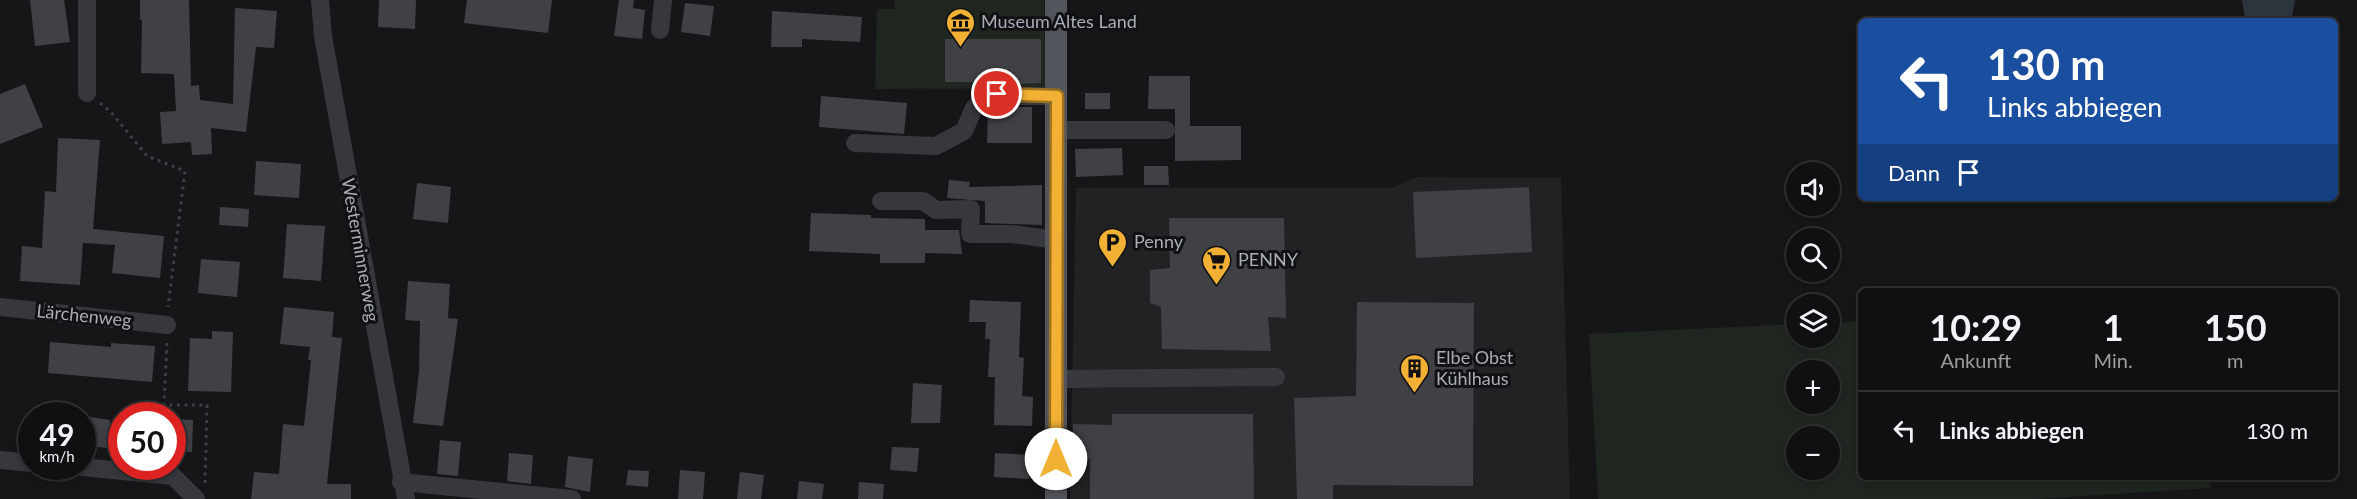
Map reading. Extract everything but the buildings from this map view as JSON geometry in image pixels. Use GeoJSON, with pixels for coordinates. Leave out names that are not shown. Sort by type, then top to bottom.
{"type":"FeatureCollection","features":[{"type":"Feature","properties":{"kind":"main road"},"geometry":{"type":"LineString","coordinates":[[1056,0],[1056,499]]}},
{"type":"Feature","properties":{"kind":"street"},"geometry":{"type":"LineString","coordinates":[[87,0],[87,93]]}},
{"type":"Feature","properties":{"kind":"street","name":"Westerminnerweg"},"geometry":{"type":"LineString","coordinates":[[320,0],[323,36],[403,491]]}},
{"type":"Feature","properties":{"kind":"street"},"geometry":{"type":"LineString","coordinates":[[660,30],[663,0]]}},
{"type":"Feature","properties":{"kind":"street"},"geometry":{"type":"LineString","coordinates":[[855,143],[936,147],[964,131],[974,108],[989,96],[1057,96]]}},
{"type":"Feature","properties":{"kind":"street"},"geometry":{"type":"LineString","coordinates":[[1057,130],[1166,130]]}},
{"type":"Feature","properties":{"kind":"street"},"geometry":{"type":"LineString","coordinates":[[881,201],[923,201],[936,210],[971,209],[970,234],[1012,234],[1057,240]]}},
{"type":"Feature","properties":{"kind":"street","name":"Lärchenweg"},"geometry":{"type":"LineString","coordinates":[[0,307],[167,325]]}},
{"type":"Feature","properties":{"kind":"street"},"geometry":{"type":"LineString","coordinates":[[1056,379],[1276,377]]}},
{"type":"Feature","properties":{"kind":"street"},"geometry":{"type":"LineString","coordinates":[[0,460],[18,462]]}},
{"type":"Feature","properties":{"kind":"street"},"geometry":{"type":"LineString","coordinates":[[96,468],[173,476],[200,493]]}},
{"type":"Feature","properties":{"kind":"street"},"geometry":{"type":"LineString","coordinates":[[403,491],[572,499]]}},
{"type":"Feature","properties":{"kind":"path"},"geometry":{"type":"LineString","coordinates":[[87,93],[111,112],[147,156],[185,171],[168,294],[164,405],[207,405],[206,476],[200,493]]}},
{"type":"Feature","properties":{"kind":"shaded area","name":"Museum Altes Land"},"geometry":{"type":"Polygon","coordinates":[[[895,0],[1044,0],[1046,88],[875,89],[877,9],[895,9],[895,0]]]}},
{"type":"Feature","properties":{"kind":"shaded area"},"geometry":{"type":"Polygon","coordinates":[[[2242,0],[2295,0],[2292,17],[2245,18],[2242,0]]]}},
{"type":"Feature","properties":{"kind":"shaded area"},"geometry":{"type":"Polygon","coordinates":[[[1417,177],[1561,178],[1570,499],[1070,499],[1076,188],[1392,188],[1417,177]]]}},
{"type":"Feature","properties":{"kind":"shaded area"},"geometry":{"type":"Polygon","coordinates":[[[1858,321],[1858,480],[2209,480],[2210,488],[2035,499],[1598,499],[1589,334],[1786,325],[1786,348],[1840,348],[1840,322],[1858,321]]]}},
{"type":"Feature","properties":{"kind":"place","name":"Museum Altes Land"},"geometry":{"type":"Point","coordinates":[960,48]}},
{"type":"Feature","properties":{"kind":"place","name":"Penny"},"geometry":{"type":"Point","coordinates":[1113,268]}},
{"type":"Feature","properties":{"kind":"place","name":"PENNY"},"geometry":{"type":"Point","coordinates":[1217,286]}},
{"type":"Feature","properties":{"kind":"place","name":"Elbe Obst Kühlhaus"},"geometry":{"type":"Point","coordinates":[1415,394]}},
{"type":"Feature","properties":{"kind":"route"},"geometry":{"type":"LineString","coordinates":[[997,94],[1057,96],[1056,459]]}}]}
